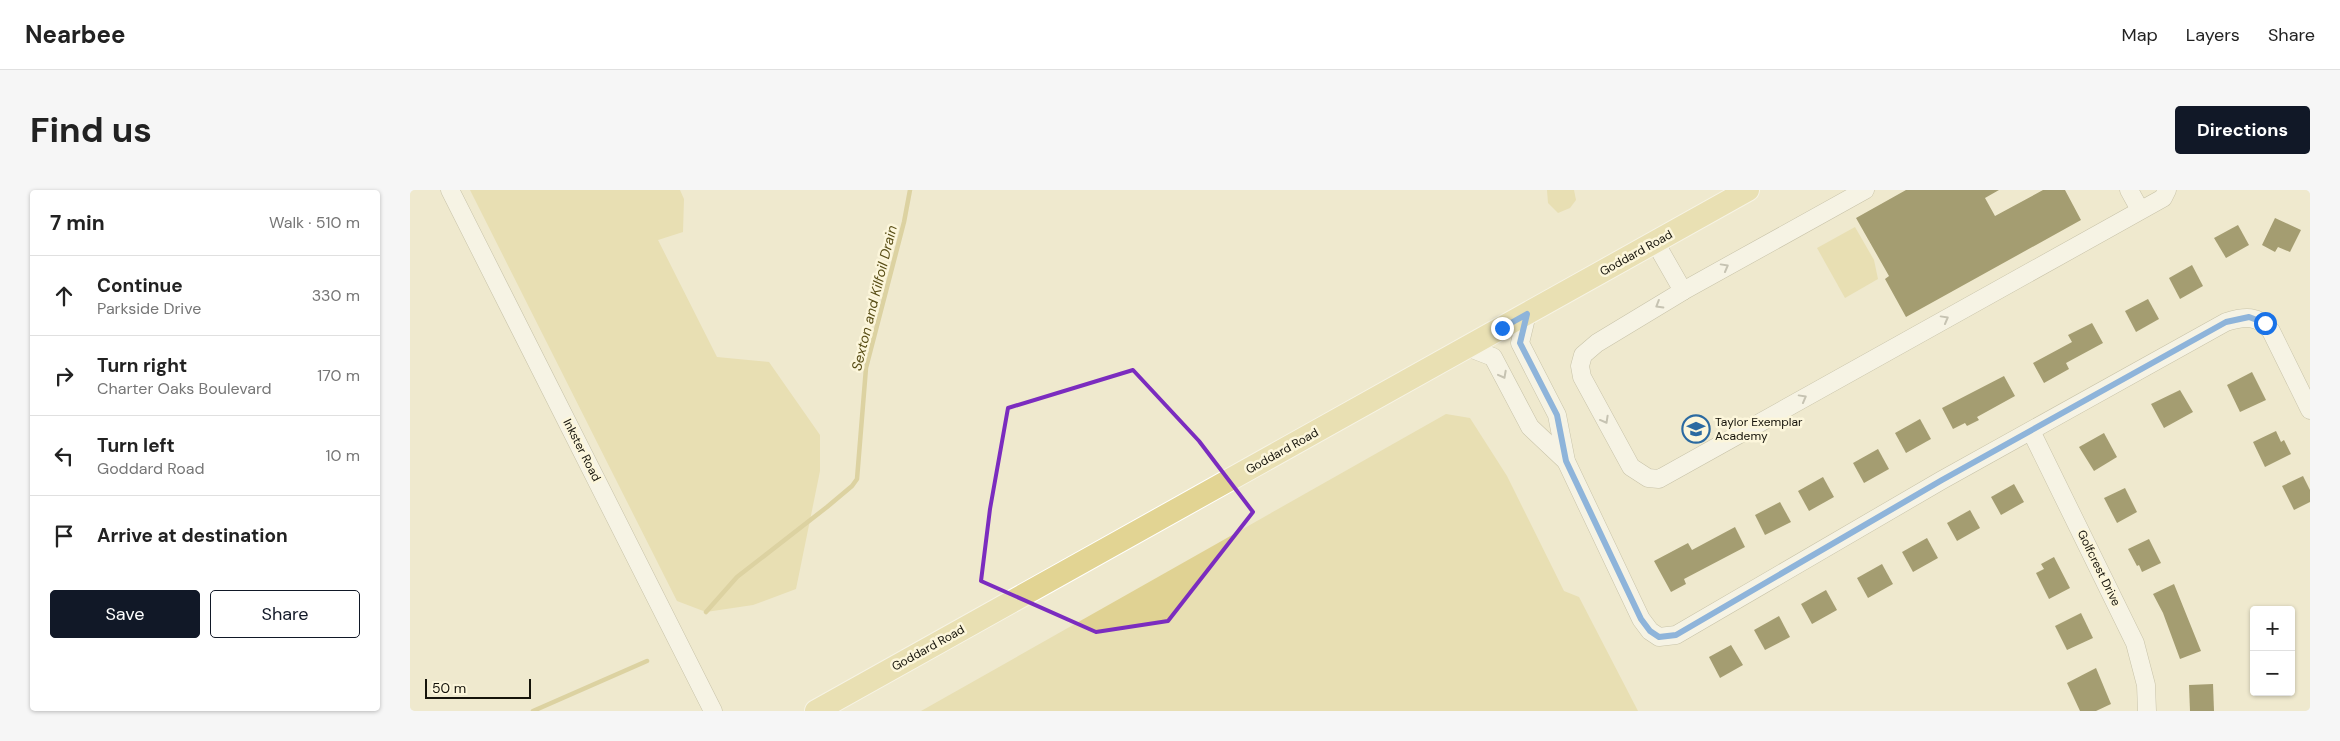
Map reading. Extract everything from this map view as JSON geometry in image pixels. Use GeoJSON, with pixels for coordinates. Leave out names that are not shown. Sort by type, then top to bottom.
{"type":"FeatureCollection","features":[{"type":"Feature","properties":{"kind":"main road","name":"Goddard Road"},"geometry":{"type":"LineString","coordinates":[[816,711],[1748,190]]}},
{"type":"Feature","properties":{"kind":"street","name":"Inkster Road"},"geometry":{"type":"LineString","coordinates":[[450,190],[713,711]]}},
{"type":"Feature","properties":{"kind":"street"},"geometry":{"type":"LineString","coordinates":[[1865,190],[1683,291],[1597,343],[1583,355],[1580,366],[1582,377],[1631,467],[1648,478],[1659,479],[2163,198],[2168,190]]}},
{"type":"Feature","properties":{"kind":"street"},"geometry":{"type":"LineString","coordinates":[[2129,190],[2140,210]]}},
{"type":"Feature","properties":{"kind":"street"},"geometry":{"type":"LineString","coordinates":[[1655,242],[1683,291]]}},
{"type":"Feature","properties":{"kind":"street"},"geometry":{"type":"LineString","coordinates":[[1527,314],[1520,343],[1557,415],[1566,461],[1641,619],[1650,631],[1659,637],[1676,635],[2031,431],[2218,326],[2239,318],[2249,317],[2265,323],[2271,331],[2310,410]]}},
{"type":"Feature","properties":{"kind":"street"},"geometry":{"type":"LineString","coordinates":[[1467,347],[1493,357],[1530,427],[1566,461]]}},
{"type":"Feature","properties":{"kind":"street","name":"Golfcrest Drive"},"geometry":{"type":"LineString","coordinates":[[2031,431],[2135,642],[2146,685],[2146,711]]}},
{"type":"Feature","properties":{"kind":"highlighted area"},"geometry":{"type":"Polygon","coordinates":[[[1133,370],[1199,441],[1253,512],[1168,621],[1096,632],[981,581],[990,509],[1008,408],[1133,370]]]}},
{"type":"Feature","properties":{"kind":"shaded area"},"geometry":{"type":"Polygon","coordinates":[[[470,190],[680,190],[684,199],[683,232],[658,240],[717,357],[769,362],[820,435],[820,471],[796,589],[753,605],[706,612],[677,601],[470,190]]]}},
{"type":"Feature","properties":{"kind":"shaded area"},"geometry":{"type":"Polygon","coordinates":[[[1547,190],[1574,190],[1576,200],[1570,208],[1558,213],[1548,203],[1547,190]]]}},
{"type":"Feature","properties":{"kind":"shaded area"},"geometry":{"type":"Polygon","coordinates":[[[1855,227],[1874,260],[1878,279],[1845,298],[1817,248],[1855,227]]]}},
{"type":"Feature","properties":{"kind":"shaded area"},"geometry":{"type":"Polygon","coordinates":[[[1446,414],[1470,418],[1507,476],[1564,591],[1579,597],[1638,711],[921,711],[1446,414]]]}},
{"type":"Feature","properties":{"kind":"building"},"geometry":{"type":"Polygon","coordinates":[[[1906,190],[1999,190],[1985,198],[1995,216],[2043,190],[2065,190],[2081,220],[1906,317],[1885,279],[1889,276],[1856,218],[1906,190]]]}},
{"type":"Feature","properties":{"kind":"building"},"geometry":{"type":"Polygon","coordinates":[[[2275,218],[2301,230],[2290,252],[2278,247],[2275,252],[2262,245],[2275,218]]]}},
{"type":"Feature","properties":{"kind":"building"},"geometry":{"type":"Polygon","coordinates":[[[2238,225],[2249,245],[2226,258],[2214,238],[2238,225]]]}},
{"type":"Feature","properties":{"kind":"building"},"geometry":{"type":"Polygon","coordinates":[[[2192,265],[2203,286],[2180,299],[2169,278],[2192,265]]]}},
{"type":"Feature","properties":{"kind":"building"},"geometry":{"type":"Polygon","coordinates":[[[2148,299],[2159,319],[2136,332],[2125,311],[2148,299]]]}},
{"type":"Feature","properties":{"kind":"building"},"geometry":{"type":"Polygon","coordinates":[[[2092,323],[2103,343],[2066,363],[2069,369],[2044,383],[2033,363],[2072,342],[2068,335],[2092,323]]]}},
{"type":"Feature","properties":{"kind":"building"},"geometry":{"type":"Polygon","coordinates":[[[2252,372],[2266,400],[2240,412],[2227,385],[2252,372]]]}},
{"type":"Feature","properties":{"kind":"building"},"geometry":{"type":"Polygon","coordinates":[[[2004,376],[2015,396],[1977,417],[1979,420],[1967,426],[1965,423],[1953,429],[1942,408],[2004,376]]]}},
{"type":"Feature","properties":{"kind":"building"},"geometry":{"type":"Polygon","coordinates":[[[2180,390],[2193,412],[2164,428],[2151,404],[2180,390]]]}},
{"type":"Feature","properties":{"kind":"building"},"geometry":{"type":"Polygon","coordinates":[[[1920,419],[1931,439],[1906,453],[1895,433],[1920,419]]]}},
{"type":"Feature","properties":{"kind":"building"},"geometry":{"type":"Polygon","coordinates":[[[2276,431],[2281,442],[2284,440],[2291,454],[2265,467],[2253,442],[2276,431]]]}},
{"type":"Feature","properties":{"kind":"building"},"geometry":{"type":"Polygon","coordinates":[[[2104,433],[2117,457],[2094,471],[2079,447],[2104,433]]]}},
{"type":"Feature","properties":{"kind":"building"},"geometry":{"type":"Polygon","coordinates":[[[1878,449],[1889,469],[1864,483],[1853,463],[1878,449]]]}},
{"type":"Feature","properties":{"kind":"building"},"geometry":{"type":"Polygon","coordinates":[[[2303,476],[2310,490],[2310,502],[2294,510],[2282,486],[2303,476]]]}},
{"type":"Feature","properties":{"kind":"building"},"geometry":{"type":"Polygon","coordinates":[[[1823,477],[1834,497],[1809,511],[1798,491],[1823,477]]]}},
{"type":"Feature","properties":{"kind":"building"},"geometry":{"type":"Polygon","coordinates":[[[2014,484],[2024,502],[2001,515],[1991,497],[2014,484]]]}},
{"type":"Feature","properties":{"kind":"building"},"geometry":{"type":"Polygon","coordinates":[[[2125,488],[2137,512],[2117,523],[2104,498],[2125,488]]]}},
{"type":"Feature","properties":{"kind":"building"},"geometry":{"type":"Polygon","coordinates":[[[1780,502],[1791,522],[1765,535],[1755,515],[1780,502]]]}},
{"type":"Feature","properties":{"kind":"building"},"geometry":{"type":"Polygon","coordinates":[[[1970,510],[1980,528],[1957,541],[1947,523],[1970,510]]]}},
{"type":"Feature","properties":{"kind":"building"},"geometry":{"type":"Polygon","coordinates":[[[1735,527],[1745,547],[1684,579],[1686,584],[1671,592],[1654,561],[1688,543],[1692,550],[1735,527]]]}},
{"type":"Feature","properties":{"kind":"building"},"geometry":{"type":"Polygon","coordinates":[[[1927,538],[1938,558],[1913,572],[1902,552],[1927,538]]]}},
{"type":"Feature","properties":{"kind":"building"},"geometry":{"type":"Polygon","coordinates":[[[2149,539],[2161,563],[2142,572],[2128,549],[2149,539]]]}},
{"type":"Feature","properties":{"kind":"building"},"geometry":{"type":"Polygon","coordinates":[[[2054,557],[2070,588],[2049,599],[2036,573],[2044,569],[2041,564],[2054,557]]]}},
{"type":"Feature","properties":{"kind":"building"},"geometry":{"type":"Polygon","coordinates":[[[1882,564],[1893,584],[1868,598],[1857,578],[1882,564]]]}},
{"type":"Feature","properties":{"kind":"building"},"geometry":{"type":"Polygon","coordinates":[[[2174,584],[2201,651],[2180,659],[2163,613],[2153,594],[2174,584]]]}},
{"type":"Feature","properties":{"kind":"building"},"geometry":{"type":"Polygon","coordinates":[[[1826,590],[1837,610],[1812,624],[1801,604],[1826,590]]]}},
{"type":"Feature","properties":{"kind":"building"},"geometry":{"type":"Polygon","coordinates":[[[2081,613],[2093,638],[2067,650],[2055,626],[2081,613]]]}},
{"type":"Feature","properties":{"kind":"building"},"geometry":{"type":"Polygon","coordinates":[[[1779,616],[1790,637],[1765,650],[1754,630],[1779,616]]]}},
{"type":"Feature","properties":{"kind":"building"},"geometry":{"type":"Polygon","coordinates":[[[1731,645],[1743,665],[1720,678],[1709,657],[1731,645]]]}},
{"type":"Feature","properties":{"kind":"building"},"geometry":{"type":"Polygon","coordinates":[[[2096,668],[2111,704],[2096,711],[2080,711],[2067,683],[2096,668]]]}},
{"type":"Feature","properties":{"kind":"building"},"geometry":{"type":"Polygon","coordinates":[[[2213,684],[2214,711],[2190,711],[2189,685],[2213,684]]]}},
{"type":"Feature","properties":{"kind":"waterway","name":"Sexton and Kilfoil Drain"},"geometry":{"type":"LineString","coordinates":[[706,612],[737,577],[827,507],[852,486],[857,479],[866,368],[904,222],[910,190]]}},
{"type":"Feature","properties":{"kind":"waterway","name":"Sexton and Kilfoil Drain"},"geometry":{"type":"LineString","coordinates":[[533,711],[647,661]]}},
{"type":"Feature","properties":{"kind":"place","name":"Taylor Exemplar Academy"},"geometry":{"type":"Point","coordinates":[1696,429]}},
{"type":"Feature","properties":{"kind":"route"},"geometry":{"type":"LineString","coordinates":[[1502,328],[1527,314],[1520,343],[1557,415],[1566,461],[1641,619],[1650,631],[1659,637],[1676,635],[1942,480],[2210,330],[2239,318],[2249,317],[2265,323]]}}]}
